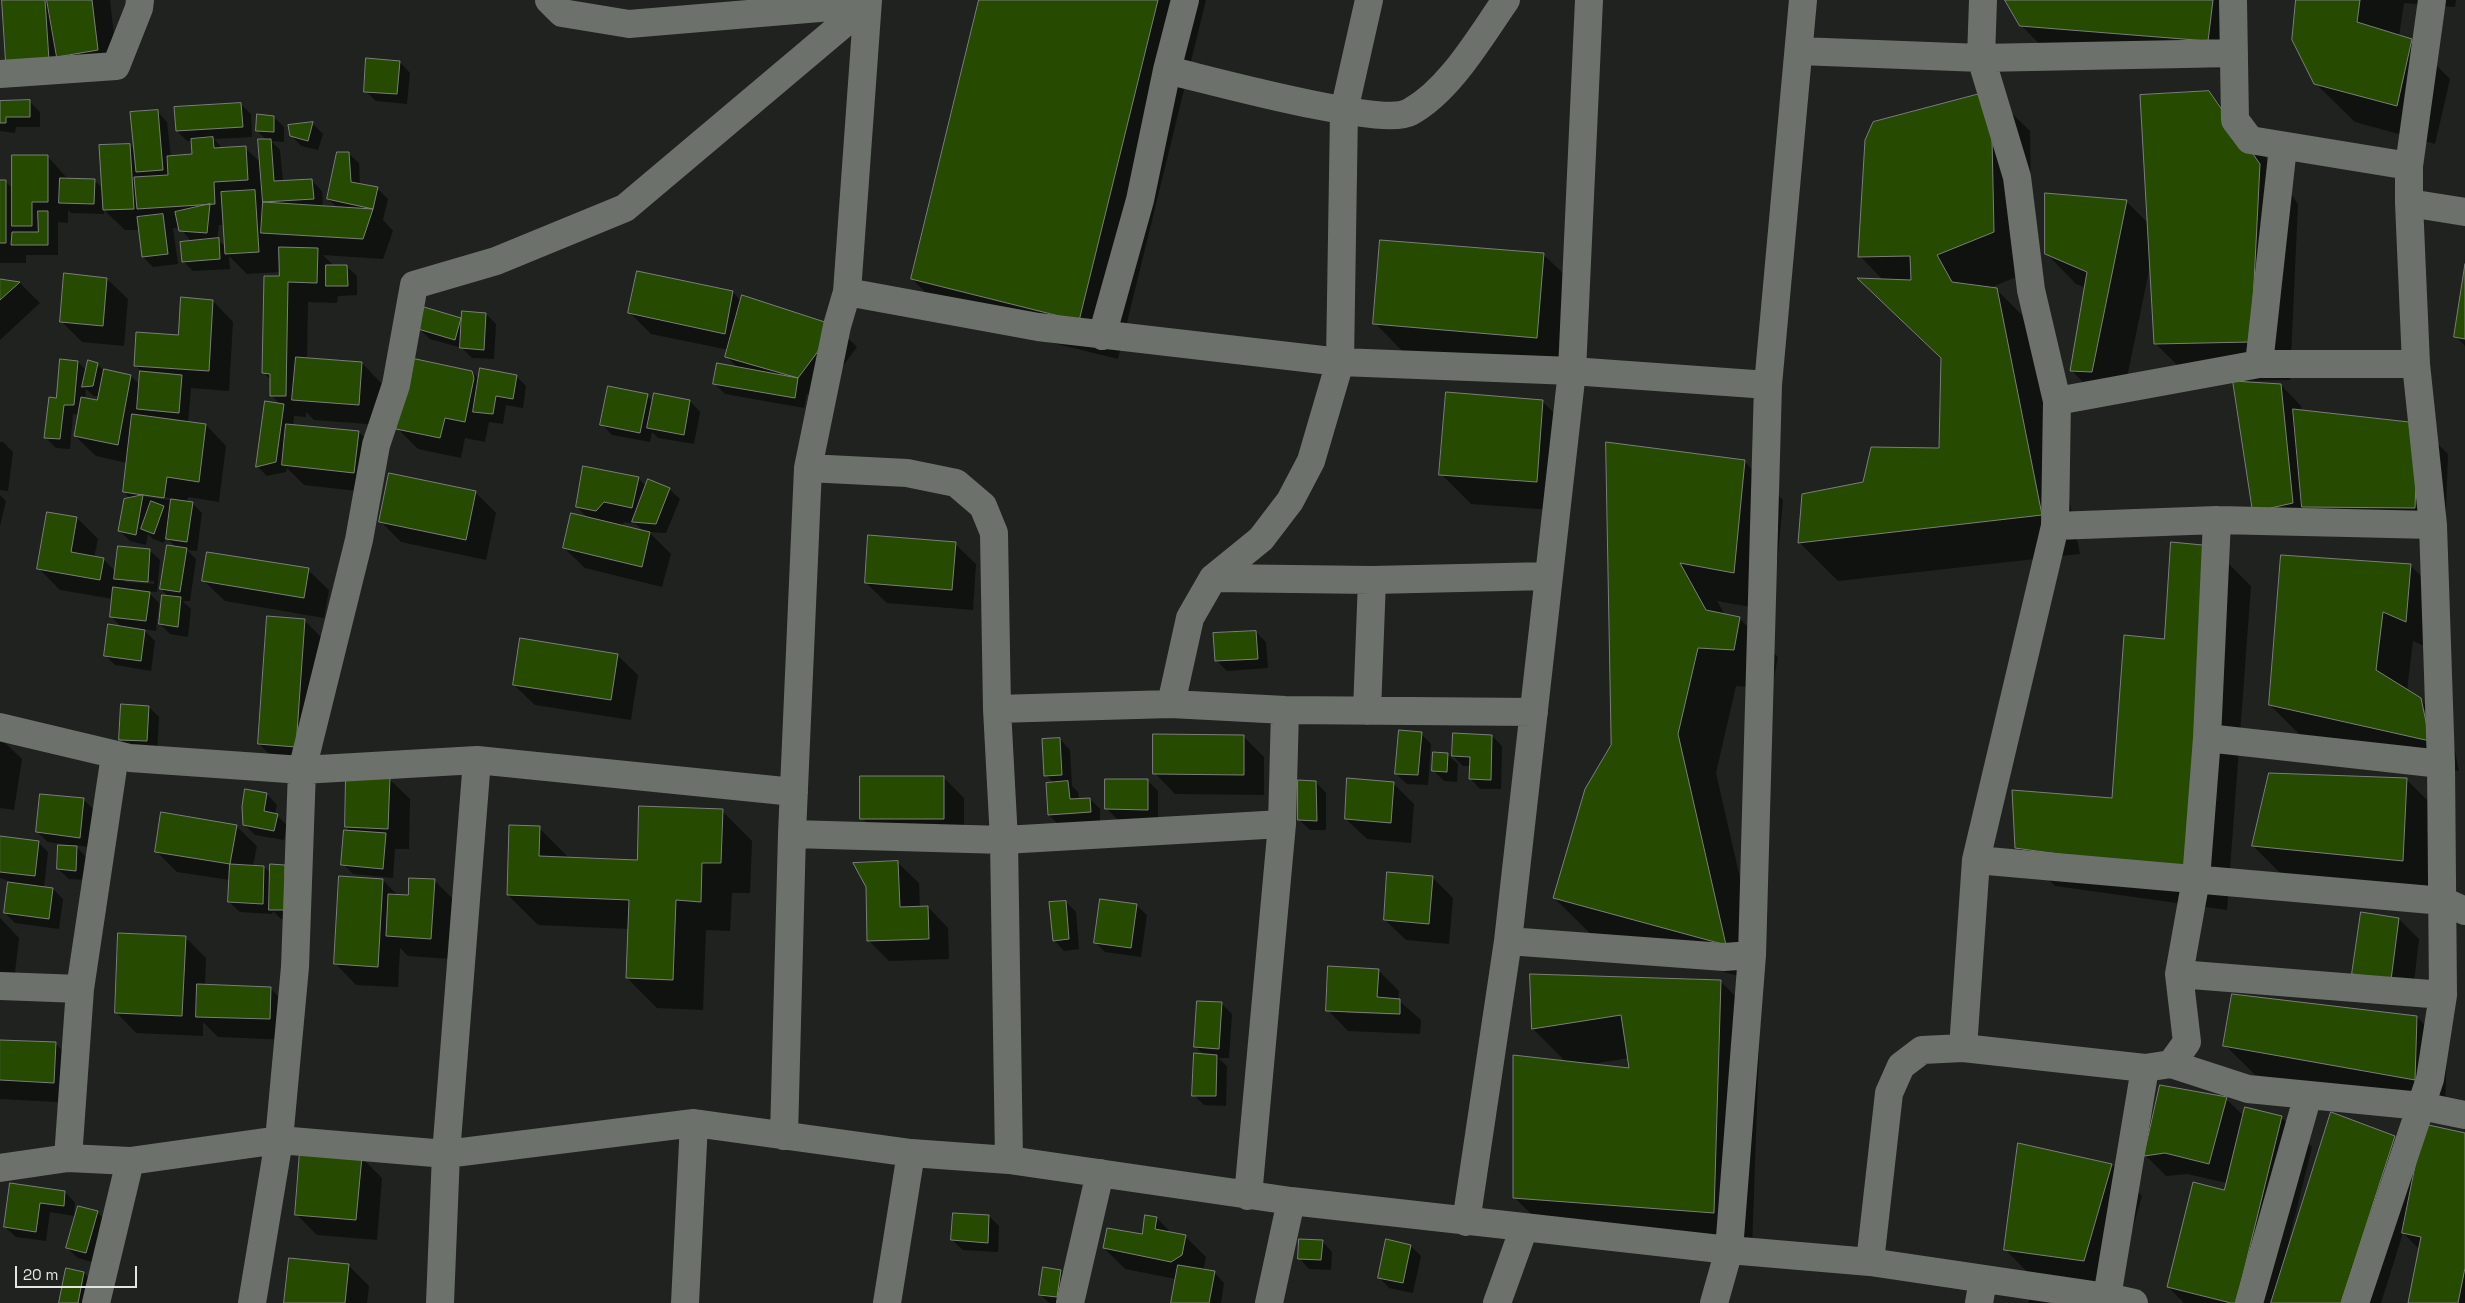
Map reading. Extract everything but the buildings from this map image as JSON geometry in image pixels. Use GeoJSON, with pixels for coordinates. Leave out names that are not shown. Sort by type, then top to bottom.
{"type":"FeatureCollection","features":[{"type":"Feature","properties":{"kind":"street"},"geometry":{"type":"LineString","coordinates":[[0,74],[116,66],[139,8],[140,0]]}},
{"type":"Feature","properties":{"kind":"street"},"geometry":{"type":"LineString","coordinates":[[549,0],[562,13],[628,24],[867,2]]}},
{"type":"Feature","properties":{"kind":"street"},"geometry":{"type":"LineString","coordinates":[[1102,336],[1140,200],[1167,70],[1185,0]]}},
{"type":"Feature","properties":{"kind":"street"},"geometry":{"type":"LineString","coordinates":[[1171,704],[1190,618],[1214,578],[1261,539],[1290,501],[1311,461],[1340,362],[1344,111],[1369,0]]}},
{"type":"Feature","properties":{"kind":"street"},"geometry":{"type":"LineString","coordinates":[[1167,70],[1344,111],[1376,115],[1408,113],[1441,88],[1506,0]]}},
{"type":"Feature","properties":{"kind":"street"},"geometry":{"type":"LineString","coordinates":[[1466,1222],[1508,941],[1572,371],[1588,0]]}},
{"type":"Feature","properties":{"kind":"street"},"geometry":{"type":"LineString","coordinates":[[1714,1303],[1729,1250],[1752,955],[1768,385],[1803,0]]}},
{"type":"Feature","properties":{"kind":"street"},"geometry":{"type":"LineString","coordinates":[[1963,1048],[1976,860],[2055,526],[2057,401],[2031,290],[2017,177],[1981,58],[1983,0]]}},
{"type":"Feature","properties":{"kind":"street"},"geometry":{"type":"LineString","coordinates":[[2233,0],[2235,120],[2250,140],[2283,147],[2409,166]]}},
{"type":"Feature","properties":{"kind":"street"},"geometry":{"type":"LineString","coordinates":[[2355,1303],[2430,1079],[2454,906],[2441,764],[2433,525],[2416,364],[2409,203],[2409,166],[2432,0]]}},
{"type":"Feature","properties":{"kind":"street"},"geometry":{"type":"LineString","coordinates":[[784,1136],[792,834],[808,468],[837,326],[847,292],[867,2]]}},
{"type":"Feature","properties":{"kind":"street"},"geometry":{"type":"LineString","coordinates":[[252,1303],[279,1140],[294,967],[302,770],[359,540],[376,445],[396,385],[414,285],[496,261],[625,208],[867,2]]}},
{"type":"Feature","properties":{"kind":"street"},"geometry":{"type":"LineString","coordinates":[[1799,51],[1981,58],[2234,53]]}},
{"type":"Feature","properties":{"kind":"street"},"geometry":{"type":"LineString","coordinates":[[2259,364],[2283,147]]}},
{"type":"Feature","properties":{"kind":"street"},"geometry":{"type":"LineString","coordinates":[[2409,203],[2465,212]]}},
{"type":"Feature","properties":{"kind":"street"},"geometry":{"type":"LineString","coordinates":[[847,292],[1102,336],[1340,362],[1572,371],[1768,385]]}},
{"type":"Feature","properties":{"kind":"street"},"geometry":{"type":"LineString","coordinates":[[2057,401],[2259,364],[2416,364]]}},
{"type":"Feature","properties":{"kind":"street"},"geometry":{"type":"LineString","coordinates":[[808,468],[907,473],[956,483],[983,506],[994,533],[997,709],[1004,840],[1009,1160]]}},
{"type":"Feature","properties":{"kind":"street"},"geometry":{"type":"LineString","coordinates":[[2055,526],[2217,520],[2433,525]]}},
{"type":"Feature","properties":{"kind":"street"},"geometry":{"type":"LineString","coordinates":[[2107,1297],[2158,1066],[2187,1042],[2179,974],[2196,879],[2208,738],[2217,520]]}},
{"type":"Feature","properties":{"kind":"street"},"geometry":{"type":"LineString","coordinates":[[1214,578],[1372,580],[1549,576]]}},
{"type":"Feature","properties":{"kind":"street"},"geometry":{"type":"LineString","coordinates":[[1367,711],[1372,580]]}},
{"type":"Feature","properties":{"kind":"street"},"geometry":{"type":"LineString","coordinates":[[997,709],[1171,704],[1285,710],[1534,712]]}},
{"type":"Feature","properties":{"kind":"street"},"geometry":{"type":"LineString","coordinates":[[1248,1196],[1282,824],[1285,710]]}},
{"type":"Feature","properties":{"kind":"street"},"geometry":{"type":"LineString","coordinates":[[0,727],[130,758],[302,770],[477,760],[794,792]]}},
{"type":"Feature","properties":{"kind":"street"},"geometry":{"type":"LineString","coordinates":[[2208,738],[2441,764]]}},
{"type":"Feature","properties":{"kind":"street"},"geometry":{"type":"LineString","coordinates":[[68,1158],[80,989],[115,755]]}},
{"type":"Feature","properties":{"kind":"street"},"geometry":{"type":"LineString","coordinates":[[440,1303],[446,1154],[477,760]]}},
{"type":"Feature","properties":{"kind":"street"},"geometry":{"type":"LineString","coordinates":[[792,834],[1004,840],[1282,824]]}},
{"type":"Feature","properties":{"kind":"street"},"geometry":{"type":"LineString","coordinates":[[1976,860],[2196,879],[2454,906]]}},
{"type":"Feature","properties":{"kind":"street"},"geometry":{"type":"LineString","coordinates":[[1508,941],[1724,957],[1752,955]]}},
{"type":"Feature","properties":{"kind":"street"},"geometry":{"type":"LineString","coordinates":[[2179,974],[2443,995]]}},
{"type":"Feature","properties":{"kind":"street"},"geometry":{"type":"LineString","coordinates":[[0,986],[80,989]]}},
{"type":"Feature","properties":{"kind":"street"},"geometry":{"type":"LineString","coordinates":[[1870,1262],[1889,1093],[1901,1066],[1922,1050],[1963,1048],[2158,1066],[2248,1089],[2422,1106],[2465,1115]]}},
{"type":"Feature","properties":{"kind":"street"},"geometry":{"type":"LineString","coordinates":[[2249,1303],[2308,1095]]}},
{"type":"Feature","properties":{"kind":"street"},"geometry":{"type":"LineString","coordinates":[[685,1303],[694,1123]]}},
{"type":"Feature","properties":{"kind":"street"},"geometry":{"type":"LineString","coordinates":[[0,1168],[68,1158],[130,1161],[279,1140],[446,1154],[694,1123],[911,1152],[1009,1160],[1248,1196],[1466,1222],[1729,1250],[1870,1262],[1981,1292],[2107,1297],[2134,1303]]}},
{"type":"Feature","properties":{"kind":"street"},"geometry":{"type":"LineString","coordinates":[[887,1303],[911,1152]]}},
{"type":"Feature","properties":{"kind":"street"},"geometry":{"type":"LineString","coordinates":[[96,1303],[130,1161]]}},
{"type":"Feature","properties":{"kind":"street"},"geometry":{"type":"LineString","coordinates":[[1070,1303],[1100,1173]]}},
{"type":"Feature","properties":{"kind":"street"},"geometry":{"type":"LineString","coordinates":[[1269,1303],[1291,1201]]}},
{"type":"Feature","properties":{"kind":"street"},"geometry":{"type":"LineString","coordinates":[[1497,1303],[1524,1228]]}}]}
